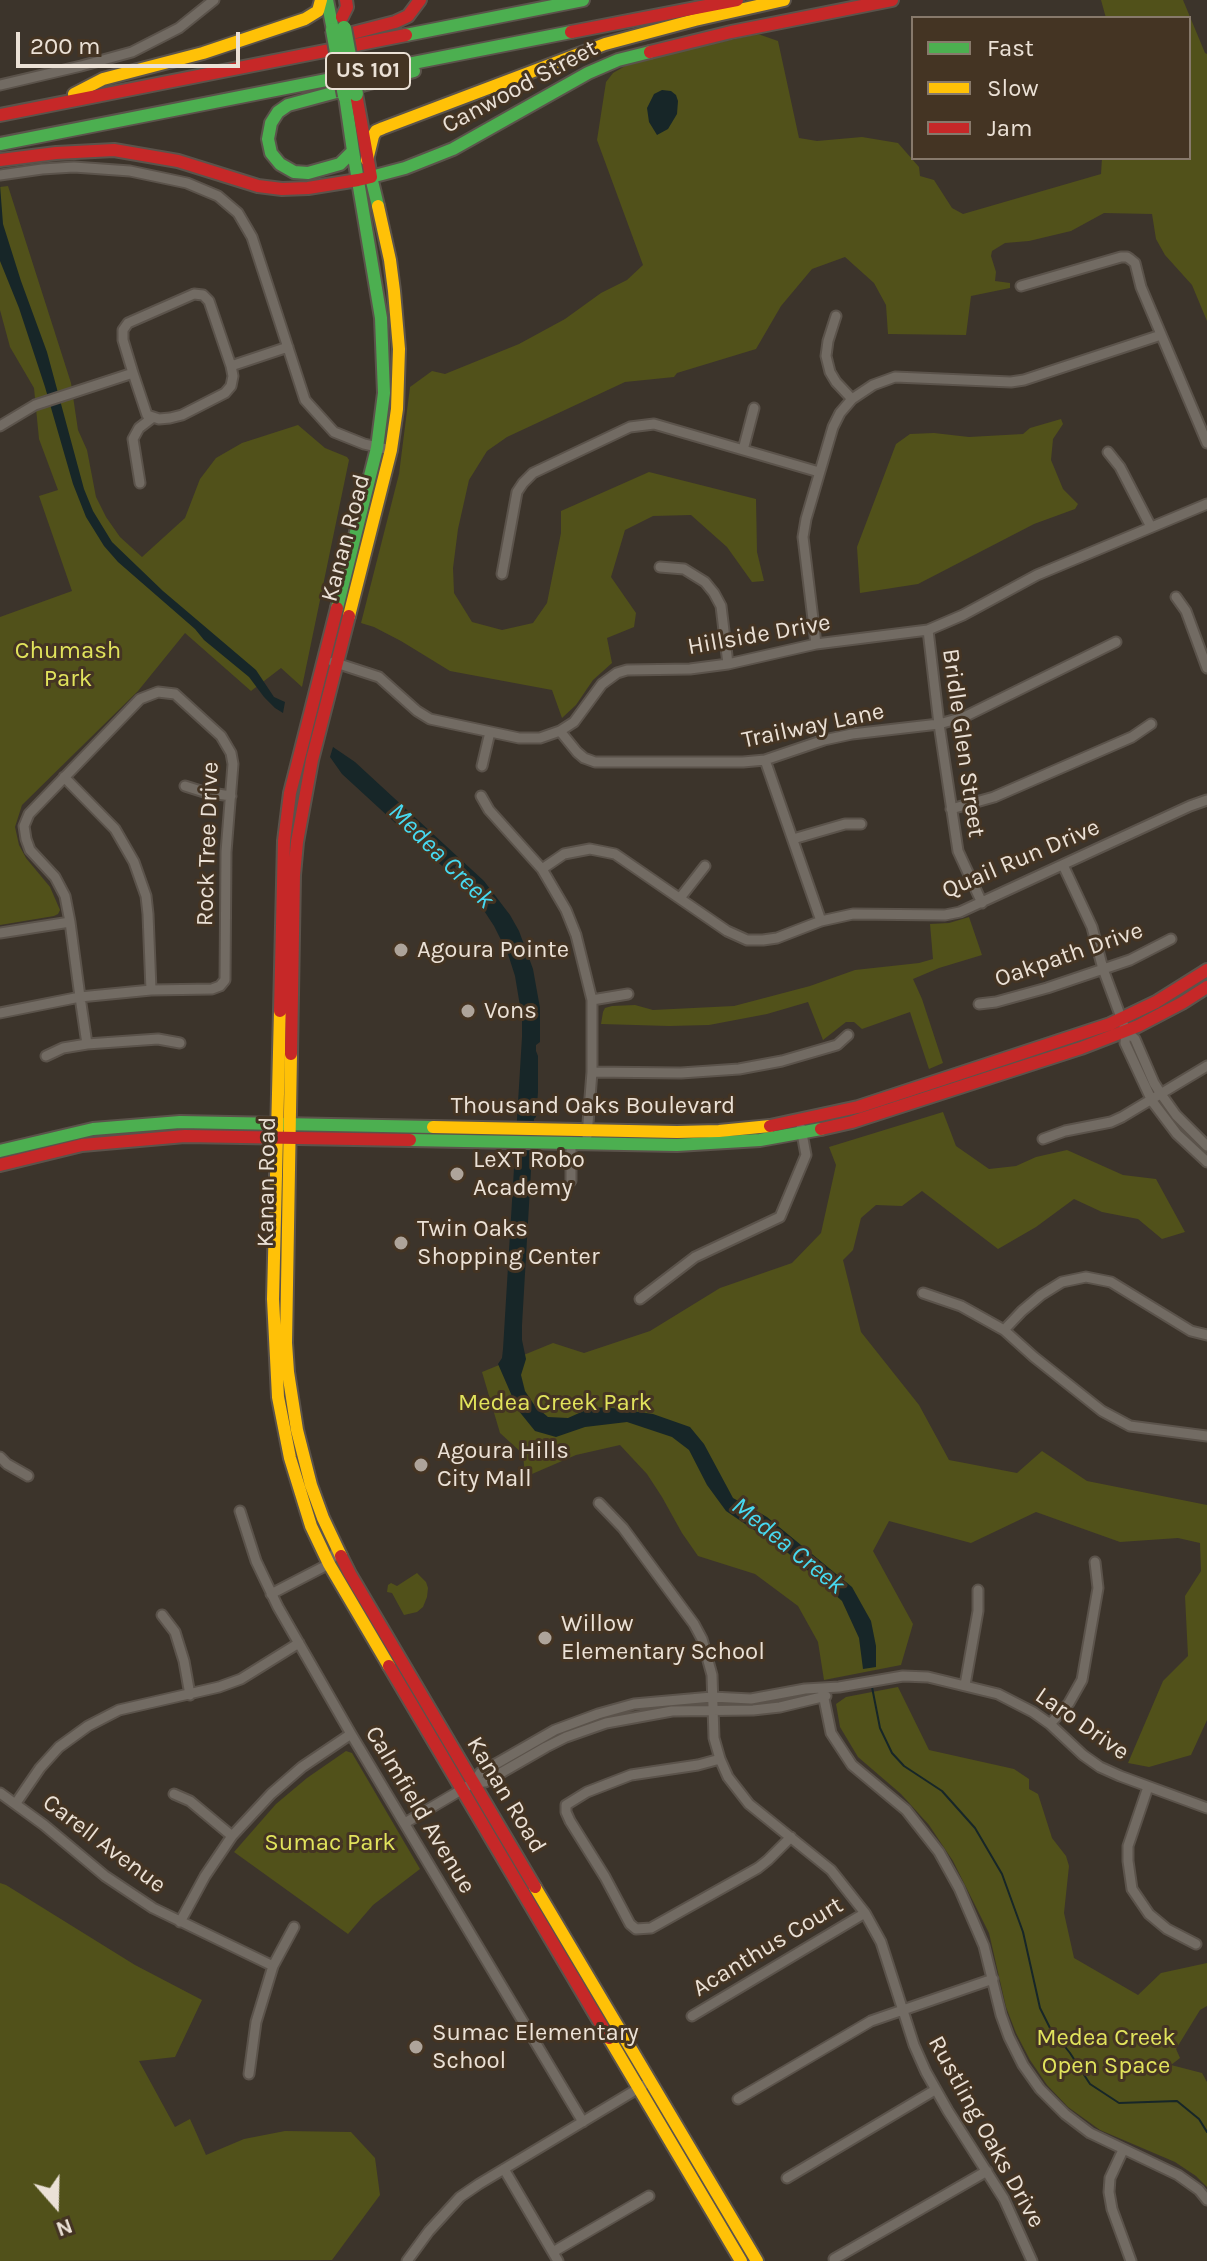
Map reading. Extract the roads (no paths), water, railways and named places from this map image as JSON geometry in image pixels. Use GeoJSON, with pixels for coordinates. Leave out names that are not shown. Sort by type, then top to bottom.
{"type":"FeatureCollection","features":[{"type":"Feature","properties":{"kind":"main road"},"geometry":{"type":"LineString","coordinates":[[55,103],[103,79],[203,53],[305,19],[318,11],[321,0]]}},
{"type":"Feature","properties":{"kind":"main road","name":"Kanan Road"},"geometry":{"type":"LineString","coordinates":[[327,0],[340,25]]}},
{"type":"Feature","properties":{"kind":"main road","name":"Kanan Road"},"geometry":{"type":"LineString","coordinates":[[339,0],[353,151],[365,178]]}},
{"type":"Feature","properties":{"kind":"main road"},"geometry":{"type":"LineString","coordinates":[[340,25],[347,7],[346,0]]}},
{"type":"Feature","properties":{"kind":"main road"},"geometry":{"type":"LineString","coordinates":[[144,85],[197,66],[395,22],[408,16],[420,0]]}},
{"type":"Feature","properties":{"kind":"main road","name":"US 101"},"geometry":{"type":"LineString","coordinates":[[0,115],[583,0]]}},
{"type":"Feature","properties":{"kind":"main road","name":"US 101"},"geometry":{"type":"LineString","coordinates":[[0,144],[737,0]]}},
{"type":"Feature","properties":{"kind":"main road"},"geometry":{"type":"LineString","coordinates":[[367,160],[373,136],[383,128],[605,44],[784,0]]}},
{"type":"Feature","properties":{"kind":"main road","name":"Canwood Street"},"geometry":{"type":"LineString","coordinates":[[2,167],[56,153],[114,150],[178,161],[258,186],[282,189],[308,188],[365,178],[405,168],[453,149],[588,73],[618,60],[731,32],[892,0]]}},
{"type":"Feature","properties":{"kind":"main road"},"geometry":{"type":"LineString","coordinates":[[353,151],[340,164],[308,173],[294,172],[280,164],[271,153],[268,139],[271,123],[278,112],[288,105],[401,76],[447,56]]}},
{"type":"Feature","properties":{"kind":"main road","name":"Kanan Road"},"geometry":{"type":"LineString","coordinates":[[350,95],[367,160],[365,178],[384,350],[384,449],[330,661],[302,742],[290,793],[284,841],[288,1372],[297,1430],[323,1518],[350,1574],[467,1786]]}},
{"type":"Feature","properties":{"kind":"main road","name":"Thousand Oaks Boulevard"},"geometry":{"type":"LineString","coordinates":[[1123,1025],[1207,970]]}},
{"type":"Feature","properties":{"kind":"main road","name":"Thousand Oaks Boulevard"},"geometry":{"type":"LineString","coordinates":[[0,1151],[93,1129],[145,1123],[284,1131],[582,1139],[801,1127],[876,1114],[1171,1009],[1207,987]]}},
{"type":"Feature","properties":{"kind":"main road","name":"Kanan Road"},"geometry":{"type":"LineString","coordinates":[[284,1131],[273,1299],[275,1360],[278,1397],[290,1458],[311,1526],[329,1564],[467,1786],[645,2085],[757,2261]]}},
{"type":"Feature","properties":{"kind":"main road","name":"Thousand Oaks Boulevard"},"geometry":{"type":"LineString","coordinates":[[0,1165],[82,1145],[132,1139],[284,1131]]}},
{"type":"Feature","properties":{"kind":"main road","name":"Kanan Road"},"geometry":{"type":"LineString","coordinates":[[645,2085],[741,2261]]}},
{"type":"Feature","properties":{"kind":"street"},"geometry":{"type":"LineString","coordinates":[[0,85],[132,52],[179,28],[214,0]]}},
{"type":"Feature","properties":{"kind":"street"},"geometry":{"type":"LineString","coordinates":[[2,167],[130,171],[187,183],[218,196],[238,213],[249,231],[305,400],[334,432],[384,449]]}},
{"type":"Feature","properties":{"kind":"street"},"geometry":{"type":"LineString","coordinates":[[1021,286],[1121,257],[1135,263],[1141,287],[1207,443]]}},
{"type":"Feature","properties":{"kind":"street"},"geometry":{"type":"LineString","coordinates":[[194,294],[203,295],[209,301],[231,366],[231,386],[225,393],[182,415],[152,418],[147,415],[133,373],[123,330],[128,323],[194,294]]}},
{"type":"Feature","properties":{"kind":"street"},"geometry":{"type":"LineString","coordinates":[[836,316],[826,356],[836,382],[852,399]]}},
{"type":"Feature","properties":{"kind":"street"},"geometry":{"type":"LineString","coordinates":[[816,644],[803,537],[833,427],[852,399],[873,385],[895,377],[1024,380],[1161,335]]}},
{"type":"Feature","properties":{"kind":"street"},"geometry":{"type":"LineString","coordinates":[[231,366],[288,347]]}},
{"type":"Feature","properties":{"kind":"street"},"geometry":{"type":"LineString","coordinates":[[0,426],[37,404],[133,373]]}},
{"type":"Feature","properties":{"kind":"street"},"geometry":{"type":"LineString","coordinates":[[743,450],[754,408]]}},
{"type":"Feature","properties":{"kind":"street"},"geometry":{"type":"LineString","coordinates":[[140,483],[133,439],[139,428],[152,418]]}},
{"type":"Feature","properties":{"kind":"street"},"geometry":{"type":"LineString","coordinates":[[502,574],[517,492],[523,483],[533,473],[630,427],[654,424],[819,472]]}},
{"type":"Feature","properties":{"kind":"street"},"geometry":{"type":"LineString","coordinates":[[1108,452],[1120,467],[1151,527]]}},
{"type":"Feature","properties":{"kind":"street","name":"Hillside Drive"},"geometry":{"type":"LineString","coordinates":[[560,731],[574,722],[602,684],[617,673],[728,664],[816,644],[928,630],[1037,575],[1207,504]]}},
{"type":"Feature","properties":{"kind":"street"},"geometry":{"type":"LineString","coordinates":[[660,567],[684,569],[705,582],[714,593],[721,606],[728,664]]}},
{"type":"Feature","properties":{"kind":"street"},"geometry":{"type":"LineString","coordinates":[[1176,597],[1186,611],[1207,668]]}},
{"type":"Feature","properties":{"kind":"street","name":"Bridle Glen Street"},"geometry":{"type":"LineString","coordinates":[[928,630],[958,851],[982,903]]}},
{"type":"Feature","properties":{"kind":"street","name":"Trailway Lane"},"geometry":{"type":"LineString","coordinates":[[560,731],[577,752],[595,762],[765,760],[824,740],[939,724],[964,717],[1116,642]]}},
{"type":"Feature","properties":{"kind":"street"},"geometry":{"type":"LineString","coordinates":[[330,661],[379,677],[430,719],[519,738],[540,738],[560,731]]}},
{"type":"Feature","properties":{"kind":"street","name":"Rock Tree Drive"},"geometry":{"type":"LineString","coordinates":[[64,777],[140,699],[158,692],[181,698],[227,744],[233,764],[226,852],[225,980],[212,989],[151,990]]}},
{"type":"Feature","properties":{"kind":"street"},"geometry":{"type":"LineString","coordinates":[[951,809],[994,797],[1132,737],[1151,724]]}},
{"type":"Feature","properties":{"kind":"street"},"geometry":{"type":"LineString","coordinates":[[482,766],[490,732]]}},
{"type":"Feature","properties":{"kind":"street"},"geometry":{"type":"LineString","coordinates":[[765,760],[821,921]]}},
{"type":"Feature","properties":{"kind":"street"},"geometry":{"type":"LineString","coordinates":[[0,1013],[80,997],[151,990],[146,896],[134,862],[115,829],[64,777],[29,814],[24,826],[30,850],[55,877],[65,896],[70,922],[80,997],[87,1044]]}},
{"type":"Feature","properties":{"kind":"street"},"geometry":{"type":"LineString","coordinates":[[185,786],[231,796]]}},
{"type":"Feature","properties":{"kind":"street"},"geometry":{"type":"LineString","coordinates":[[481,796],[489,810],[542,869],[566,910],[576,935],[592,1000],[592,1072],[582,1139],[571,1181]]}},
{"type":"Feature","properties":{"kind":"street","name":"Quail Run Drive"},"geometry":{"type":"LineString","coordinates":[[542,869],[564,854],[590,849],[615,854],[727,931],[747,940],[777,938],[821,921],[853,914],[945,915],[960,912],[1207,800]]}},
{"type":"Feature","properties":{"kind":"street"},"geometry":{"type":"LineString","coordinates":[[793,839],[845,824],[861,824]]}},
{"type":"Feature","properties":{"kind":"street"},"geometry":{"type":"LineString","coordinates":[[1063,865],[1092,927],[1123,1025],[1125,1043],[1152,1101],[1177,1134],[1207,1162]]}},
{"type":"Feature","properties":{"kind":"street"},"geometry":{"type":"LineString","coordinates":[[680,898],[705,866]]}},
{"type":"Feature","properties":{"kind":"street"},"geometry":{"type":"LineString","coordinates":[[0,933],[70,922]]}},
{"type":"Feature","properties":{"kind":"street","name":"Oakpath Drive"},"geometry":{"type":"LineString","coordinates":[[979,1004],[1033,992],[1130,960],[1171,939]]}},
{"type":"Feature","properties":{"kind":"street"},"geometry":{"type":"LineString","coordinates":[[592,1000],[628,994]]}},
{"type":"Feature","properties":{"kind":"street"},"geometry":{"type":"LineString","coordinates":[[1123,1025],[1135,1039],[1161,1094],[1176,1115],[1207,1146]]}},
{"type":"Feature","properties":{"kind":"street"},"geometry":{"type":"LineString","coordinates":[[592,1072],[681,1073],[739,1069],[782,1061],[837,1045],[848,1035]]}},
{"type":"Feature","properties":{"kind":"street"},"geometry":{"type":"LineString","coordinates":[[46,1056],[63,1048],[87,1044],[158,1039],[180,1043]]}},
{"type":"Feature","properties":{"kind":"street"},"geometry":{"type":"LineString","coordinates":[[1043,1139],[1065,1131],[1111,1122],[1152,1101],[1207,1066]]}},
{"type":"Feature","properties":{"kind":"street"},"geometry":{"type":"LineString","coordinates":[[640,1299],[695,1257],[780,1217],[806,1155],[801,1127]]}},
{"type":"Feature","properties":{"kind":"street"},"geometry":{"type":"LineString","coordinates":[[1004,1330],[1041,1295],[1062,1282],[1086,1277],[1111,1282],[1191,1331],[1207,1335]]}},
{"type":"Feature","properties":{"kind":"street"},"geometry":{"type":"LineString","coordinates":[[923,1293],[961,1306],[1004,1330],[1102,1411],[1130,1426],[1207,1436]]}},
{"type":"Feature","properties":{"kind":"street"},"geometry":{"type":"LineString","coordinates":[[0,1457],[28,1476]]}},
{"type":"Feature","properties":{"kind":"street","name":"Rustling Oaks Drive"},"geometry":{"type":"LineString","coordinates":[[599,1503],[623,1528],[694,1624],[708,1656],[712,1675],[714,1738],[728,1777],[749,1804],[831,1870],[865,1913],[881,1942],[914,2045],[935,2090],[1004,2199],[1028,2260]]}},
{"type":"Feature","properties":{"kind":"street","name":"Calmfield Avenue"},"geometry":{"type":"LineString","coordinates":[[240,1511],[256,1561],[271,1594],[583,2122]]}},
{"type":"Feature","properties":{"kind":"street"},"geometry":{"type":"LineString","coordinates":[[271,1594],[329,1564],[337,1548]]}},
{"type":"Feature","properties":{"kind":"street"},"geometry":{"type":"LineString","coordinates":[[1050,1724],[1069,1703],[1082,1680],[1098,1588],[1095,1562]]}},
{"type":"Feature","properties":{"kind":"street"},"geometry":{"type":"LineString","coordinates":[[965,1685],[978,1611],[978,1590]]}},
{"type":"Feature","properties":{"kind":"street"},"geometry":{"type":"LineString","coordinates":[[162,1615],[175,1632],[190,1695]]}},
{"type":"Feature","properties":{"kind":"street"},"geometry":{"type":"LineString","coordinates":[[16,1803],[59,1747],[88,1726],[119,1710],[190,1695],[241,1679],[299,1643]]}},
{"type":"Feature","properties":{"kind":"street","name":"Laro Drive"},"geometry":{"type":"LineString","coordinates":[[467,1786],[485,1782],[566,1737],[606,1723],[672,1711],[767,1709],[844,1686],[903,1676],[928,1677],[998,1694],[1050,1724],[1100,1767],[1207,1808]]}},
{"type":"Feature","properties":{"kind":"street"},"geometry":{"type":"LineString","coordinates":[[822,1693],[831,1733],[852,1765],[906,1810],[939,1852],[984,1946],[1009,2037],[1040,2089],[1090,2133],[1178,2175],[1207,2200]]}},
{"type":"Feature","properties":{"kind":"street","name":"Laro Drive"},"geometry":{"type":"LineString","coordinates":[[405,1823],[541,1737],[618,1708],[676,1699],[751,1699],[822,1693]]}},
{"type":"Feature","properties":{"kind":"street","name":"Laro Drive"},"geometry":{"type":"LineString","coordinates":[[566,1737],[575,1728],[614,1715],[618,1708]]}},
{"type":"Feature","properties":{"kind":"street"},"geometry":{"type":"LineString","coordinates":[[180,1922],[205,1876],[232,1836],[271,1794],[302,1767],[351,1734]]}},
{"type":"Feature","properties":{"kind":"street"},"geometry":{"type":"LineString","coordinates":[[720,1759],[631,1775],[587,1792],[566,1805],[570,1821],[630,1924],[636,1929],[651,1928],[758,1868],[791,1837]]}},
{"type":"Feature","properties":{"kind":"street"},"geometry":{"type":"LineString","coordinates":[[1148,1787],[1128,1846],[1132,1889],[1149,1914],[1167,1929],[1196,1944]]}},
{"type":"Feature","properties":{"kind":"street","name":"Carell Avenue"},"geometry":{"type":"LineString","coordinates":[[0,1793],[105,1876],[153,1908],[273,1966]]}},
{"type":"Feature","properties":{"kind":"street"},"geometry":{"type":"LineString","coordinates":[[174,1794],[190,1801],[232,1836]]}},
{"type":"Feature","properties":{"kind":"street","name":"Acanthus Court"},"geometry":{"type":"LineString","coordinates":[[692,2016],[865,1913]]}},
{"type":"Feature","properties":{"kind":"street"},"geometry":{"type":"LineString","coordinates":[[249,2074],[256,2022],[273,1966],[294,1927]]}},
{"type":"Feature","properties":{"kind":"street"},"geometry":{"type":"LineString","coordinates":[[738,2099],[862,2025],[902,2008],[993,1979]]}},
{"type":"Feature","properties":{"kind":"street"},"geometry":{"type":"LineString","coordinates":[[407,2261],[451,2205],[479,2184],[645,2085]]}},
{"type":"Feature","properties":{"kind":"street"},"geometry":{"type":"LineString","coordinates":[[787,2178],[935,2090]]}},
{"type":"Feature","properties":{"kind":"street"},"geometry":{"type":"LineString","coordinates":[[1123,2150],[1110,2178],[1109,2192],[1131,2261]]}},
{"type":"Feature","properties":{"kind":"street"},"geometry":{"type":"LineString","coordinates":[[504,2169],[555,2256],[649,2196]]}},
{"type":"Feature","properties":{"kind":"street"},"geometry":{"type":"LineString","coordinates":[[834,2259],[987,2171]]}},
{"type":"Feature","properties":{"kind":"water"},"geometry":{"type":"Polygon","coordinates":[[[662,90],[676,95],[677,114],[668,129],[657,135],[649,122],[647,108],[654,94],[662,90]]]}},
{"type":"Feature","properties":{"kind":"water"},"geometry":{"type":"Polygon","coordinates":[[[0,185],[3,224],[47,352],[84,489],[93,511],[112,542],[163,591],[256,670],[274,697],[285,702],[283,713],[264,697],[249,677],[118,562],[86,517],[19,308],[0,261],[0,185]]]}},
{"type":"Feature","properties":{"kind":"water"},"geometry":{"type":"Polygon","coordinates":[[[333,747],[355,762],[484,881],[519,931],[533,969],[540,1008],[540,1042],[536,1045],[538,1092],[522,1325],[526,1359],[521,1375],[525,1391],[535,1406],[548,1417],[568,1418],[588,1409],[605,1407],[653,1414],[690,1427],[704,1444],[733,1498],[767,1517],[852,1587],[871,1621],[876,1667],[863,1669],[859,1638],[842,1601],[788,1553],[726,1511],[707,1485],[689,1450],[672,1437],[627,1422],[585,1427],[556,1437],[535,1431],[518,1410],[498,1364],[503,1349],[522,1037],[515,976],[508,954],[479,903],[342,774],[330,757],[333,747]]]}},
{"type":"Feature","properties":{"kind":"waterway","name":"Medea Creek"},"geometry":{"type":"LineString","coordinates":[[872,1687],[880,1728],[892,1753],[904,1766],[942,1791],[975,1828],[1002,1874],[1023,1932],[1040,2008],[1050,2028],[1090,2084],[1119,2103],[1177,2101],[1199,2119],[1207,2132]]}},
{"type":"Feature","properties":{"kind":"place","name":"Agoura Pointe"},"geometry":{"type":"Point","coordinates":[401,950]}},
{"type":"Feature","properties":{"kind":"place","name":"Vons"},"geometry":{"type":"Point","coordinates":[468,1011]}},
{"type":"Feature","properties":{"kind":"place","name":"LeXT Robo Academy"},"geometry":{"type":"Point","coordinates":[457,1174]}},
{"type":"Feature","properties":{"kind":"place","name":"Twin Oaks Shopping Center"},"geometry":{"type":"Point","coordinates":[401,1243]}},
{"type":"Feature","properties":{"kind":"place","name":"Agoura Hills City Mall"},"geometry":{"type":"Point","coordinates":[421,1465]}},
{"type":"Feature","properties":{"kind":"place","name":"Willow Elementary School"},"geometry":{"type":"Point","coordinates":[545,1638]}},
{"type":"Feature","properties":{"kind":"place","name":"Sumac Elementary School"},"geometry":{"type":"Point","coordinates":[416,2047]}},
{"type":"Feature","properties":{"kind":"park label","name":"Chumash Park"},"geometry":{"type":"Point","coordinates":[68,665]}},
{"type":"Feature","properties":{"kind":"park label","name":"Medea Creek Park"},"geometry":{"type":"Point","coordinates":[555,1403]}},
{"type":"Feature","properties":{"kind":"park label","name":"Sumac Park"},"geometry":{"type":"Point","coordinates":[330,1843]}},
{"type":"Feature","properties":{"kind":"park label","name":"Medea Creek Open Space"},"geometry":{"type":"Point","coordinates":[1106,2052]}}]}
